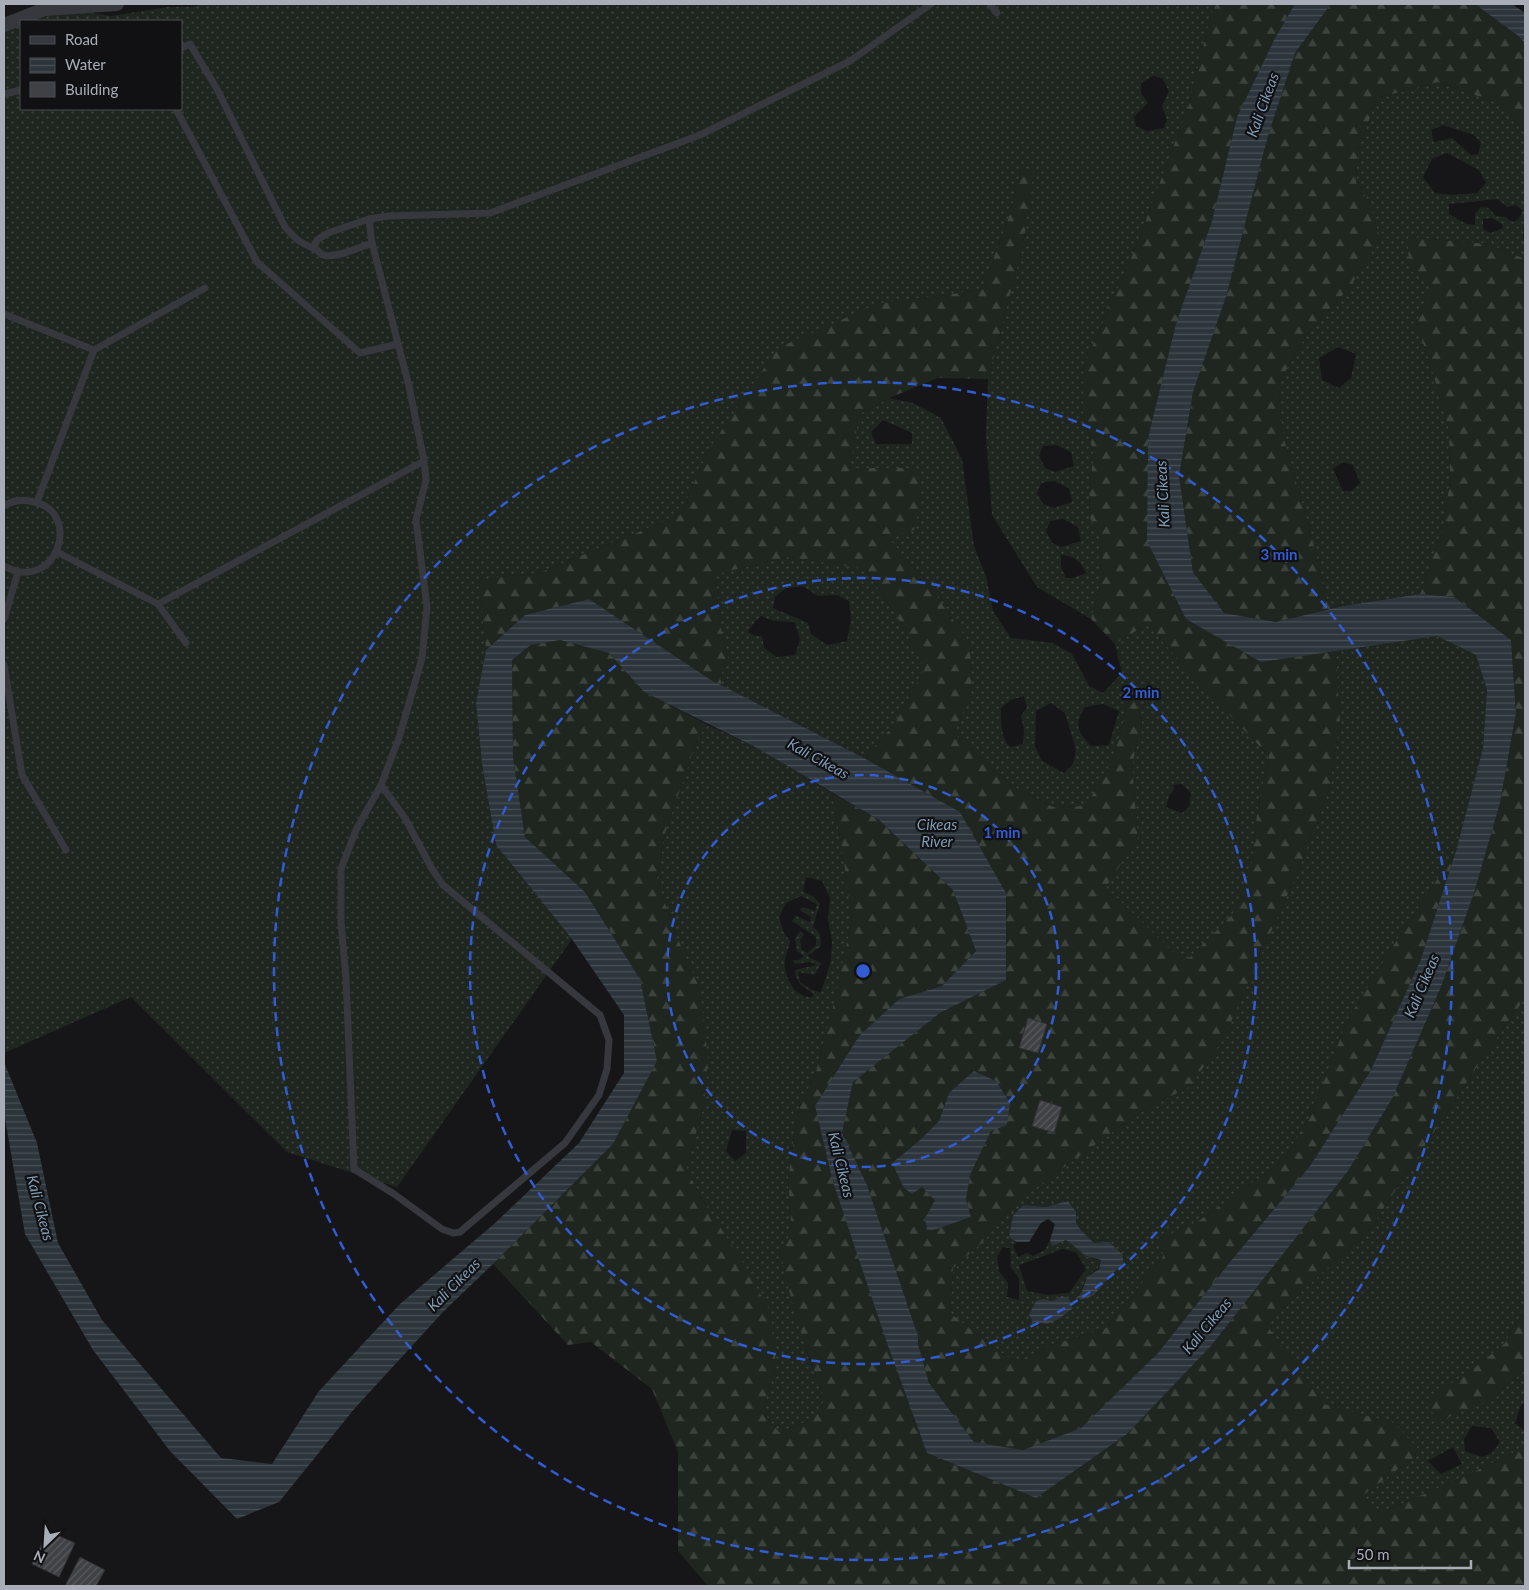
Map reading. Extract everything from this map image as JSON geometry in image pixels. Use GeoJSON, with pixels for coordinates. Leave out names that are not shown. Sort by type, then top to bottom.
{"type":"FeatureCollection","features":[{"type":"Feature","properties":{"kind":"street"},"geometry":{"type":"LineString","coordinates":[[4,25],[45,9],[117,4]]}},
{"type":"Feature","properties":{"kind":"lane"},"geometry":{"type":"LineString","coordinates":[[314,248],[317,240],[328,233],[369,219],[389,216],[490,213],[700,135],[850,61],[931,4]]}},
{"type":"Feature","properties":{"kind":"lane"},"geometry":{"type":"LineString","coordinates":[[990,4],[998,14]]}},
{"type":"Feature","properties":{"kind":"lane"},"geometry":{"type":"LineString","coordinates":[[182,48],[190,44],[212,82],[286,227],[297,241],[314,248],[324,255],[332,256],[372,243]]}},
{"type":"Feature","properties":{"kind":"lane"},"geometry":{"type":"LineString","coordinates":[[4,94],[20,90]]}},
{"type":"Feature","properties":{"kind":"lane"},"geometry":{"type":"LineString","coordinates":[[177,110],[257,262],[360,353],[398,344]]}},
{"type":"Feature","properties":{"kind":"lane"},"geometry":{"type":"LineString","coordinates":[[369,219],[372,243],[398,344],[424,461],[426,480],[416,520],[427,607],[422,658],[399,738],[381,784],[356,830],[341,870],[340,922],[346,978],[354,1169],[394,1194],[442,1230],[453,1233],[460,1232],[565,1143],[599,1096],[606,1069],[609,1040],[600,1014],[443,885],[432,869],[405,818],[381,784]]}},
{"type":"Feature","properties":{"kind":"lane"},"geometry":{"type":"LineString","coordinates":[[36,502],[94,350],[205,288]]}},
{"type":"Feature","properties":{"kind":"lane"},"geometry":{"type":"LineString","coordinates":[[4,314],[94,350]]}},
{"type":"Feature","properties":{"kind":"lane"},"geometry":{"type":"LineString","coordinates":[[158,604],[424,461]]}},
{"type":"Feature","properties":{"kind":"lane"},"geometry":{"type":"LineString","coordinates":[[4,506],[10,502],[23,500],[36,502],[47,508],[55,517],[60,528],[57,552],[50,562],[41,569],[30,572],[18,572],[4,566]]}},
{"type":"Feature","properties":{"kind":"lane"},"geometry":{"type":"LineString","coordinates":[[57,552],[158,604],[186,643]]}},
{"type":"Feature","properties":{"kind":"lane"},"geometry":{"type":"LineString","coordinates":[[4,619],[18,572]]}},
{"type":"Feature","properties":{"kind":"lane"},"geometry":{"type":"LineString","coordinates":[[4,666],[22,775],[66,850]]}},
{"type":"Feature","properties":{"kind":"green space"},"geometry":{"type":"Polygon","coordinates":[[[205,4],[1216,4],[1209,22],[1189,105],[1135,249],[1083,368],[1083,413],[1094,456],[1089,486],[1090,518],[1101,539],[1102,578],[1091,619],[1037,587],[992,515],[986,435],[988,379],[1023,245],[1033,171],[1021,170],[1010,214],[982,290],[877,304],[709,449],[680,515],[541,572],[479,580],[486,650],[476,703],[482,764],[496,845],[572,939],[397,1187],[287,1152],[131,997],[4,1053],[4,31],[20,25],[20,110],[182,110],[182,20],[36,20],[67,9],[111,16],[168,7],[190,7],[205,4]],[[1153,76],[1141,83],[1141,93],[1148,103],[1134,117],[1136,126],[1147,131],[1164,128],[1167,120],[1162,106],[1169,91],[1162,78],[1153,76]],[[1056,445],[1043,446],[1039,456],[1045,468],[1055,472],[1074,466],[1071,452],[1056,445]],[[1054,481],[1041,483],[1037,493],[1043,504],[1054,508],[1072,502],[1069,488],[1054,481]],[[1063,519],[1050,521],[1046,531],[1052,543],[1062,547],[1081,541],[1078,527],[1063,519]],[[1061,555],[1061,567],[1066,578],[1073,578],[1086,573],[1082,565],[1076,560],[1061,555]]]}},
{"type":"Feature","properties":{"kind":"green space"},"geometry":{"type":"Polygon","coordinates":[[[1216,4],[1295,4],[1275,38],[1237,117],[1212,221],[1148,438],[1186,619],[1324,653],[1341,650],[1336,656],[1340,721],[1329,790],[1299,869],[1224,1038],[1190,1086],[1139,1113],[1012,1205],[984,1241],[953,1268],[950,1313],[1015,1363],[1049,1346],[1106,1328],[1163,1257],[1161,1238],[1197,1222],[1283,1161],[1310,1116],[1348,1019],[1397,940],[1456,851],[1421,959],[1371,1070],[1310,1166],[1230,1262],[1158,1353],[1081,1428],[1023,1450],[974,1442],[929,1383],[918,1344],[918,1336],[867,1185],[842,1133],[853,1082],[940,1013],[1006,980],[1006,893],[960,812],[864,758],[894,725],[925,668],[901,623],[866,569],[788,557],[716,574],[719,621],[728,658],[720,677],[722,686],[589,599],[525,615],[486,650],[479,580],[541,572],[680,515],[709,449],[778,348],[877,304],[982,290],[1010,214],[1021,170],[1034,171],[1023,245],[988,379],[938,378],[889,398],[859,414],[850,468],[917,468],[921,501],[914,530],[888,538],[926,581],[970,644],[972,689],[954,734],[1012,786],[1053,807],[1086,806],[1111,763],[1120,736],[1126,709],[1119,694],[1134,697],[1142,721],[1132,766],[1138,837],[1106,887],[1184,963],[1233,914],[1252,867],[1257,813],[1269,756],[1213,698],[1147,624],[1115,644],[1091,619],[1102,578],[1101,539],[1090,518],[1089,486],[1094,456],[1083,413],[1083,368],[1135,249],[1189,105],[1209,22],[1216,4]],[[1028,1018],[1019,1047],[1038,1053],[1047,1024],[1028,1018]],[[974,1072],[949,1093],[939,1121],[919,1141],[922,1187],[936,1200],[925,1219],[927,1230],[934,1230],[971,1217],[966,1200],[970,1175],[991,1131],[996,1081],[974,1072]],[[1040,1100],[1032,1126],[1054,1133],[1062,1107],[1040,1100]]]}},
{"type":"Feature","properties":{"kind":"green space"},"geometry":{"type":"Polygon","coordinates":[[[1331,4],[1475,4],[1525,43],[1525,133],[1503,105],[1438,82],[1377,98],[1358,151],[1356,182],[1371,205],[1380,239],[1350,287],[1307,334],[1278,384],[1283,436],[1310,530],[1328,604],[1343,606],[1276,622],[1224,613],[1193,572],[1179,476],[1193,392],[1226,297],[1268,136],[1295,53],[1331,4]]]}},
{"type":"Feature","properties":{"kind":"green space"},"geometry":{"type":"Polygon","coordinates":[[[1438,82],[1503,105],[1525,133],[1525,217],[1523,239],[1525,240],[1525,259],[1488,244],[1408,237],[1431,283],[1416,326],[1427,353],[1449,429],[1450,480],[1443,529],[1420,594],[1343,606],[1328,605],[1310,530],[1283,436],[1278,384],[1307,334],[1350,287],[1371,205],[1356,182],[1358,151],[1377,98],[1438,82]],[[1443,125],[1431,130],[1434,142],[1452,138],[1471,155],[1478,154],[1481,143],[1474,135],[1443,125]],[[1447,153],[1432,159],[1423,177],[1435,193],[1452,195],[1477,193],[1486,183],[1479,170],[1447,153]],[[1498,199],[1449,204],[1449,214],[1466,224],[1475,225],[1475,214],[1481,207],[1489,208],[1496,216],[1505,217],[1513,222],[1518,219],[1523,211],[1516,205],[1507,207],[1498,199]],[[1492,218],[1483,219],[1483,229],[1491,233],[1503,228],[1502,224],[1492,218]],[[1338,347],[1319,358],[1322,380],[1339,388],[1351,378],[1356,354],[1338,347]],[[1343,462],[1333,469],[1343,491],[1352,491],[1360,483],[1353,465],[1343,462]]]}},
{"type":"Feature","properties":{"kind":"green space"},"geometry":{"type":"Polygon","coordinates":[[[1408,237],[1488,244],[1525,259],[1525,998],[1486,1053],[1370,1229],[1266,1324],[1324,1404],[1394,1423],[1421,1452],[1362,1496],[1380,1513],[1459,1479],[1525,1447],[1525,1586],[708,1586],[678,1551],[678,1452],[652,1389],[591,1342],[568,1345],[493,1264],[613,1144],[657,1061],[640,979],[585,892],[525,837],[513,757],[512,660],[531,645],[560,640],[609,653],[644,692],[708,725],[698,737],[664,836],[657,879],[675,933],[700,989],[708,1058],[704,1105],[686,1169],[708,1209],[741,1259],[771,1313],[776,1367],[762,1412],[779,1432],[814,1419],[825,1399],[799,1326],[780,1250],[792,1232],[788,1180],[798,1110],[816,1072],[835,999],[852,919],[832,793],[879,820],[953,890],[976,951],[942,986],[899,999],[859,1036],[815,1107],[888,1346],[927,1453],[1036,1498],[1127,1434],[1211,1346],[1348,1171],[1392,1099],[1441,987],[1474,893],[1500,803],[1516,713],[1511,640],[1454,597],[1420,594],[1443,529],[1450,480],[1449,429],[1427,353],[1416,326],[1431,283],[1409,270],[1408,237]]]}},
{"type":"Feature","properties":{"kind":"green space"},"geometry":{"type":"Polygon","coordinates":[[[889,398],[913,403],[941,418],[962,459],[974,546],[986,576],[993,611],[1011,638],[1053,643],[1072,654],[1089,686],[1103,693],[1122,673],[1115,644],[1147,624],[1213,698],[1269,756],[1257,813],[1252,867],[1233,914],[1184,963],[1105,887],[1138,837],[1132,766],[1142,721],[1134,697],[1120,694],[1126,709],[1120,736],[1111,763],[1086,806],[1053,807],[1012,786],[954,734],[972,689],[970,644],[926,581],[888,538],[850,468],[859,414],[889,398]],[[883,420],[871,432],[876,444],[912,444],[912,433],[883,420]],[[1024,696],[1011,700],[1001,708],[1003,734],[1010,747],[1023,744],[1024,730],[1021,716],[1027,707],[1024,696]],[[1051,703],[1036,711],[1035,746],[1042,761],[1064,773],[1073,764],[1076,750],[1065,713],[1051,703]],[[1103,704],[1085,707],[1078,723],[1080,732],[1091,746],[1109,745],[1119,711],[1103,704]],[[1182,784],[1173,785],[1174,789],[1169,796],[1166,807],[1182,813],[1189,807],[1191,793],[1182,784]]]}},
{"type":"Feature","properties":{"kind":"green space"},"geometry":{"type":"Polygon","coordinates":[[[788,557],[865,568],[901,623],[925,668],[894,725],[864,758],[722,686],[720,677],[728,658],[719,621],[716,574],[788,557]],[[803,586],[786,588],[775,597],[773,608],[808,623],[811,634],[827,645],[847,641],[851,619],[849,601],[837,595],[818,596],[803,586]],[[761,616],[748,632],[755,636],[762,636],[764,648],[777,657],[795,655],[800,640],[795,622],[774,621],[761,616]]]}},
{"type":"Feature","properties":{"kind":"green space"},"geometry":{"type":"Polygon","coordinates":[[[1437,636],[1476,655],[1487,690],[1483,748],[1456,851],[1397,940],[1348,1019],[1310,1116],[1283,1161],[1197,1222],[1162,1238],[1163,1257],[1106,1328],[1049,1346],[1015,1363],[950,1313],[953,1268],[984,1241],[1012,1205],[1139,1113],[1190,1086],[1263,949],[1299,869],[1329,790],[1340,721],[1336,656],[1341,650],[1437,636]],[[1068,1201],[1045,1207],[1023,1205],[1009,1236],[1017,1242],[1013,1246],[1018,1257],[1027,1253],[1033,1256],[1045,1250],[1050,1240],[1052,1245],[1066,1240],[1086,1256],[1101,1261],[1098,1268],[1086,1279],[1078,1296],[1094,1295],[1115,1271],[1094,1243],[1080,1229],[1076,1222],[1076,1212],[1068,1201]],[[1003,1247],[997,1257],[999,1271],[1008,1283],[1007,1297],[1019,1300],[1019,1278],[1010,1266],[1010,1248],[1003,1247]],[[1063,1249],[1019,1265],[1027,1291],[1048,1295],[1069,1293],[1086,1269],[1076,1252],[1063,1249]],[[1062,1296],[1052,1301],[1043,1299],[1038,1322],[1043,1324],[1062,1296]]]}},
{"type":"Feature","properties":{"kind":"green space"},"geometry":{"type":"Polygon","coordinates":[[[708,725],[757,748],[832,793],[852,919],[835,999],[816,1072],[798,1110],[788,1180],[792,1232],[780,1251],[808,1356],[825,1399],[814,1419],[779,1432],[762,1411],[776,1367],[708,1209],[686,1169],[704,1105],[675,933],[657,879],[664,836],[698,737],[708,725]],[[806,877],[803,892],[813,896],[820,904],[813,926],[820,934],[821,946],[807,956],[821,963],[815,975],[798,972],[800,982],[812,990],[821,992],[831,961],[832,941],[828,920],[830,898],[822,881],[806,877]],[[801,896],[786,903],[779,917],[783,931],[790,941],[785,961],[786,973],[791,984],[798,992],[807,997],[813,997],[813,993],[803,987],[798,981],[795,970],[816,965],[809,962],[795,964],[793,960],[799,960],[804,956],[797,951],[795,939],[800,931],[804,935],[800,940],[802,950],[808,953],[816,945],[816,937],[792,921],[796,916],[810,922],[811,917],[800,910],[802,907],[815,911],[817,904],[801,896]],[[732,1130],[726,1151],[735,1161],[746,1153],[746,1131],[732,1130]]]}},
{"type":"Feature","properties":{"kind":"green space"},"geometry":{"type":"Polygon","coordinates":[[[1525,998],[1525,1308],[1505,1343],[1478,1365],[1490,1400],[1525,1370],[1525,1401],[1521,1405],[1515,1423],[1525,1431],[1525,1447],[1459,1479],[1380,1513],[1361,1496],[1421,1452],[1393,1423],[1324,1404],[1266,1324],[1370,1229],[1486,1053],[1525,998]],[[1472,1426],[1464,1439],[1465,1451],[1482,1457],[1492,1453],[1500,1442],[1491,1428],[1472,1426]],[[1453,1447],[1428,1461],[1441,1474],[1462,1464],[1453,1447]]]}},
{"type":"Feature","properties":{"kind":"green space"},"geometry":{"type":"Polygon","coordinates":[[[1525,1308],[1525,1370],[1490,1400],[1439,1421],[1424,1402],[1478,1365],[1505,1343],[1525,1308]]]}},
{"type":"Feature","properties":{"kind":"water","name":"Cikeas River"},"geometry":{"type":"Polygon","coordinates":[[[1295,4],[1331,4],[1295,53],[1268,136],[1226,297],[1193,392],[1179,476],[1193,572],[1224,613],[1276,622],[1343,606],[1420,594],[1454,597],[1511,640],[1516,713],[1500,803],[1474,893],[1441,987],[1392,1099],[1348,1171],[1211,1346],[1127,1434],[1036,1498],[927,1453],[888,1346],[833,1182],[815,1106],[859,1036],[899,999],[942,986],[976,951],[953,890],[879,820],[757,748],[644,692],[609,653],[560,640],[531,645],[512,660],[513,757],[525,837],[585,892],[640,979],[657,1061],[613,1144],[444,1311],[355,1408],[279,1502],[237,1519],[170,1451],[93,1350],[25,1234],[4,1113],[4,1062],[37,1143],[58,1243],[102,1320],[221,1458],[272,1464],[319,1391],[400,1304],[494,1224],[579,1143],[624,1073],[624,1015],[572,939],[496,845],[482,764],[476,703],[486,650],[525,615],[589,599],[711,680],[864,758],[960,812],[1006,893],[1006,980],[940,1013],[853,1082],[842,1133],[867,1185],[918,1336],[918,1344],[929,1383],[974,1442],[1023,1450],[1081,1428],[1158,1353],[1230,1262],[1310,1166],[1371,1070],[1421,959],[1456,851],[1483,748],[1487,690],[1476,655],[1437,636],[1261,662],[1186,619],[1147,541],[1148,438],[1176,324],[1212,221],[1237,117],[1275,38],[1295,4]]]}},
{"type":"Feature","properties":{"kind":"water"},"geometry":{"type":"Polygon","coordinates":[[[1475,4],[1512,4],[1525,13],[1525,43],[1517,35],[1475,4]]]}},
{"type":"Feature","properties":{"kind":"water"},"geometry":{"type":"Polygon","coordinates":[[[974,1071],[996,1081],[1010,1103],[1007,1125],[991,1131],[970,1175],[966,1200],[971,1217],[934,1230],[927,1230],[925,1219],[935,1200],[922,1187],[912,1194],[904,1188],[892,1163],[919,1141],[939,1121],[949,1093],[974,1071]]]}},
{"type":"Feature","properties":{"kind":"water"},"geometry":{"type":"Polygon","coordinates":[[[1068,1201],[1076,1212],[1076,1222],[1080,1229],[1094,1243],[1109,1242],[1123,1255],[1123,1266],[1115,1271],[1094,1295],[1081,1300],[1078,1297],[1087,1277],[1099,1269],[1101,1260],[1086,1256],[1066,1240],[1052,1246],[1050,1240],[1055,1224],[1048,1219],[1041,1223],[1029,1242],[1017,1242],[1009,1237],[1013,1216],[1023,1205],[1045,1207],[1068,1201]]]}},
{"type":"Feature","properties":{"kind":"water"},"geometry":{"type":"Polygon","coordinates":[[[1062,1296],[1069,1299],[1073,1308],[1059,1319],[1047,1324],[1033,1322],[1029,1315],[1036,1301],[1043,1299],[1052,1301],[1062,1296]]]}},
{"type":"Feature","properties":{"kind":"building"},"geometry":{"type":"Polygon","coordinates":[[[1028,1018],[1047,1024],[1038,1053],[1019,1048],[1028,1018]]]}},
{"type":"Feature","properties":{"kind":"building"},"geometry":{"type":"Polygon","coordinates":[[[1040,1100],[1062,1107],[1054,1133],[1032,1126],[1040,1100]]]}},
{"type":"Feature","properties":{"kind":"building"},"geometry":{"type":"Polygon","coordinates":[[[48,1531],[75,1543],[59,1577],[32,1564],[48,1531]]]}},
{"type":"Feature","properties":{"kind":"building"},"geometry":{"type":"Polygon","coordinates":[[[80,1557],[105,1570],[96,1586],[65,1586],[80,1557]]]}},
{"type":"Feature","properties":{"kind":"water label","name":"Kali Cikeas"},"geometry":{"type":"Point","coordinates":[1263,105]}},
{"type":"Feature","properties":{"kind":"water label","name":"Kali Cikeas"},"geometry":{"type":"Point","coordinates":[1163,494]}},
{"type":"Feature","properties":{"kind":"water label","name":"Kali Cikeas"},"geometry":{"type":"Point","coordinates":[818,759]}},
{"type":"Feature","properties":{"kind":"water label","name":"Kali Cikeas"},"geometry":{"type":"Point","coordinates":[1422,986]}},
{"type":"Feature","properties":{"kind":"water label","name":"Kali Cikeas"},"geometry":{"type":"Point","coordinates":[841,1165]}},
{"type":"Feature","properties":{"kind":"water label","name":"Kali Cikeas"},"geometry":{"type":"Point","coordinates":[40,1208]}},
{"type":"Feature","properties":{"kind":"water label","name":"Kali Cikeas"},"geometry":{"type":"Point","coordinates":[454,1285]}},
{"type":"Feature","properties":{"kind":"water label","name":"Kali Cikeas"},"geometry":{"type":"Point","coordinates":[1207,1326]}}]}
